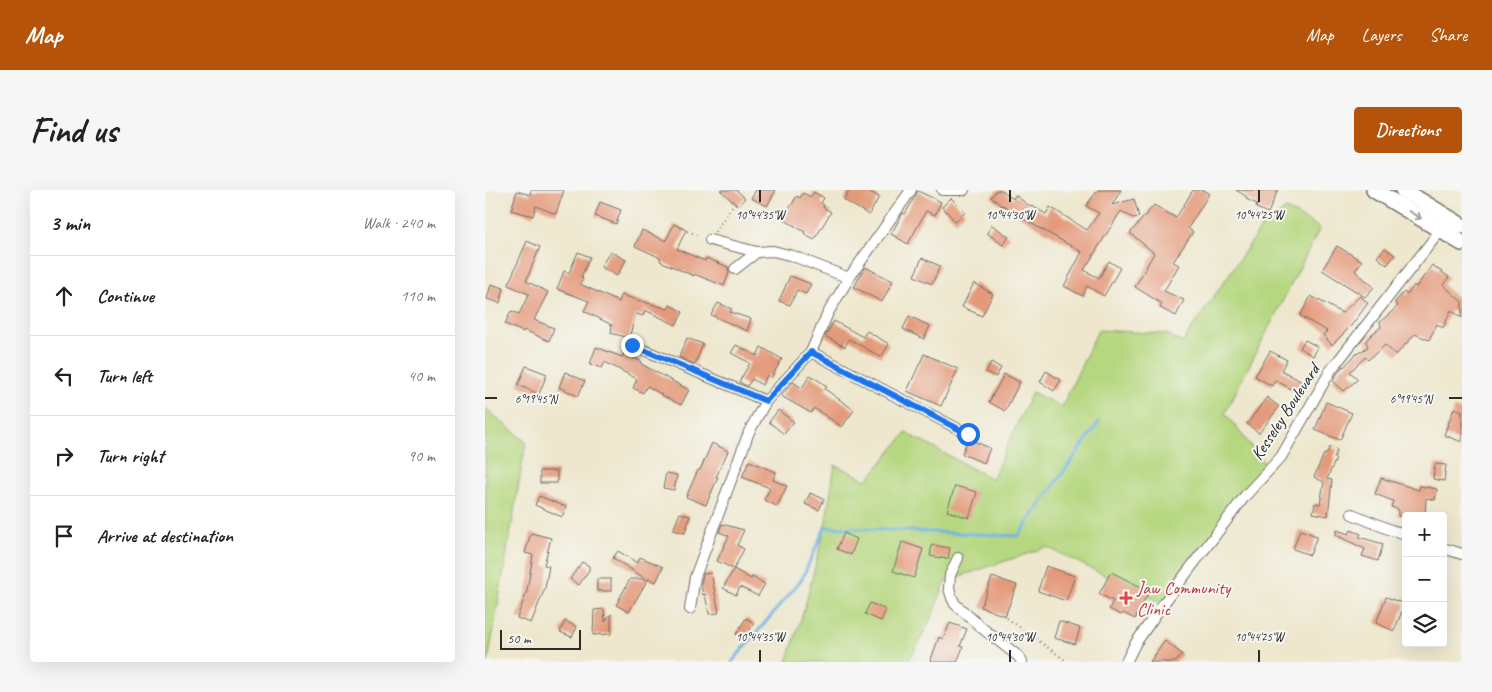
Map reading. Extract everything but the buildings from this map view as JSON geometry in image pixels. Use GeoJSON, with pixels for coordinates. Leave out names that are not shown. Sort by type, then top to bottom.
{"type":"FeatureCollection","features":[{"type":"Feature","properties":{"kind":"main road"},"geometry":{"type":"LineString","coordinates":[[1374,190],[1462,243]]}},
{"type":"Feature","properties":{"kind":"main road"},"geometry":{"type":"LineString","coordinates":[[1403,190],[1462,226]]}},
{"type":"Feature","properties":{"kind":"street"},"geometry":{"type":"LineString","coordinates":[[690,608],[695,577],[749,432],[766,401],[811,352],[828,313],[849,278],[911,190]]}},
{"type":"Feature","properties":{"kind":"street"},"geometry":{"type":"LineString","coordinates":[[942,190],[964,190]]}},
{"type":"Feature","properties":{"kind":"street","name":"Kesseley Boulevard"},"geometry":{"type":"LineString","coordinates":[[1127,662],[1135,644],[1163,604],[1245,496],[1281,457],[1331,370],[1440,231]]}},
{"type":"Feature","properties":{"kind":"street"},"geometry":{"type":"LineString","coordinates":[[710,240],[757,252],[773,251],[793,256],[849,278]]}},
{"type":"Feature","properties":{"kind":"street"},"geometry":{"type":"LineString","coordinates":[[735,269],[757,252]]}},
{"type":"Feature","properties":{"kind":"street"},"geometry":{"type":"LineString","coordinates":[[632,345],[766,401]]}},
{"type":"Feature","properties":{"kind":"street"},"geometry":{"type":"LineString","coordinates":[[811,352],[968,434]]}},
{"type":"Feature","properties":{"kind":"street"},"geometry":{"type":"LineString","coordinates":[[1352,514],[1402,533]]}},
{"type":"Feature","properties":{"kind":"street"},"geometry":{"type":"LineString","coordinates":[[1447,549],[1462,554]]}},
{"type":"Feature","properties":{"kind":"street"},"geometry":{"type":"LineString","coordinates":[[958,558],[950,574],[949,588],[955,604],[1018,656],[1022,662]]}},
{"type":"Feature","properties":{"kind":"path"},"geometry":{"type":"LineString","coordinates":[[687,231],[710,240],[733,205]]}},
{"type":"Feature","properties":{"kind":"path"},"geometry":{"type":"LineString","coordinates":[[1007,618],[1068,662]]}},
{"type":"Feature","properties":{"kind":"green space"},"geometry":{"type":"Polygon","coordinates":[[[1286,209],[1320,228],[1225,413],[1265,464],[1245,496],[1163,604],[1047,547],[946,581],[929,623],[908,662],[787,662],[804,610],[825,527],[835,465],[867,480],[906,433],[992,479],[1032,392],[1062,407],[1098,330],[1167,334],[1182,343],[1261,228],[1286,209]]]}},
{"type":"Feature","properties":{"kind":"green space"},"geometry":{"type":"Polygon","coordinates":[[[485,408],[526,442],[488,662],[485,662],[485,408]]]}},
{"type":"Feature","properties":{"kind":"waterway"},"geometry":{"type":"LineString","coordinates":[[732,662],[802,579],[825,527],[1018,536],[1099,422]]}},
{"type":"Feature","properties":{"kind":"place","name":"Jaw Community Clinic"},"geometry":{"type":"Point","coordinates":[1126,598]}},
{"type":"Feature","properties":{"kind":"route"},"geometry":{"type":"LineString","coordinates":[[632,345],[766,401],[811,352],[968,434]]}}]}
